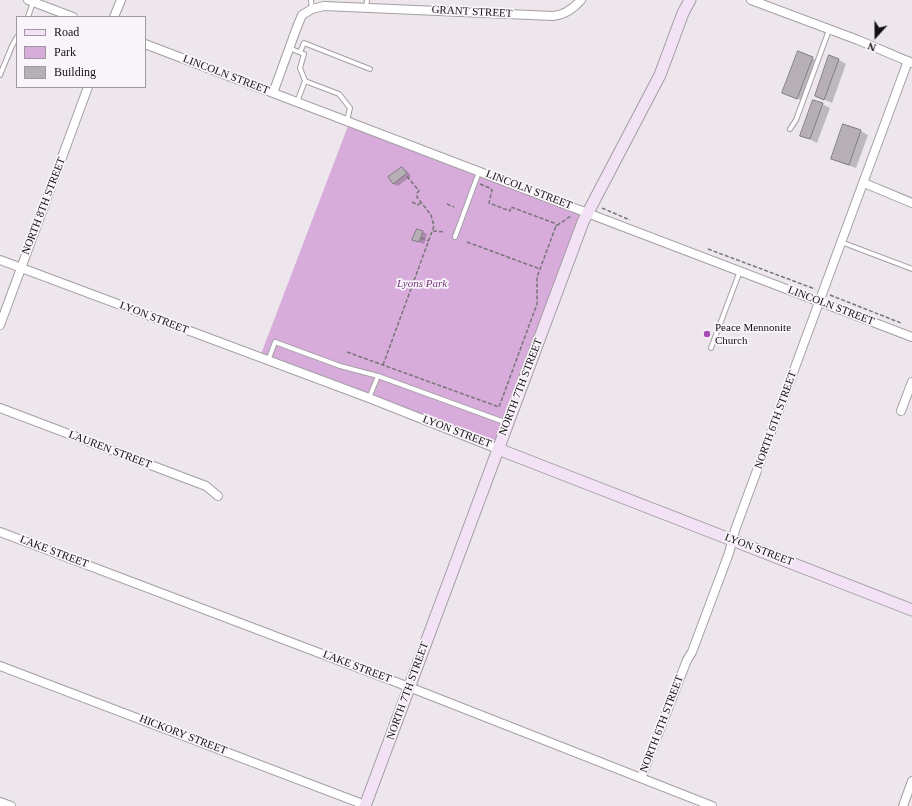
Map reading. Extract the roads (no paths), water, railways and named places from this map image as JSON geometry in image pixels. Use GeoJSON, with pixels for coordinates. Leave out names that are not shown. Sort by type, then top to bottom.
{"type":"FeatureCollection","features":[{"type":"Feature","properties":{"kind":"street"},"geometry":{"type":"LineString","coordinates":[[114,16],[121,0]]}},
{"type":"Feature","properties":{"kind":"street","name":"GRANT STREET"},"geometry":{"type":"LineString","coordinates":[[273,93],[302,15],[311,4],[324,6],[366,4],[558,16],[573,9],[581,0]]}},
{"type":"Feature","properties":{"kind":"street","name":"NORTH 7TH STREET"},"geometry":{"type":"LineString","coordinates":[[365,805],[588,209],[660,75],[683,13],[690,0]]}},
{"type":"Feature","properties":{"kind":"street"},"geometry":{"type":"LineString","coordinates":[[751,0],[910,62]]}},
{"type":"Feature","properties":{"kind":"street"},"geometry":{"type":"LineString","coordinates":[[31,1],[71,16]]}},
{"type":"Feature","properties":{"kind":"street","name":"LINCOLN STREET"},"geometry":{"type":"LineString","coordinates":[[146,44],[479,171],[588,209],[740,271],[912,337]]}},
{"type":"Feature","properties":{"kind":"street","name":"NORTH 6TH STREET"},"geometry":{"type":"LineString","coordinates":[[641,778],[687,660],[692,652],[841,242],[910,62]]}},
{"type":"Feature","properties":{"kind":"street","name":"NORTH 8TH STREET"},"geometry":{"type":"LineString","coordinates":[[0,326],[88,88]]}},
{"type":"Feature","properties":{"kind":"street"},"geometry":{"type":"LineString","coordinates":[[864,183],[912,202]]}},
{"type":"Feature","properties":{"kind":"street","name":"LYON STREET"},"geometry":{"type":"LineString","coordinates":[[0,260],[369,398],[912,610]]}},
{"type":"Feature","properties":{"kind":"street"},"geometry":{"type":"LineString","coordinates":[[901,411],[912,382]]}},
{"type":"Feature","properties":{"kind":"street","name":"LAUREN STREET"},"geometry":{"type":"LineString","coordinates":[[0,408],[206,486],[218,496]]}},
{"type":"Feature","properties":{"kind":"street","name":"LAKE STREET"},"geometry":{"type":"LineString","coordinates":[[0,532],[409,687],[712,806]]}},
{"type":"Feature","properties":{"kind":"street","name":"HICKORY STREET"},"geometry":{"type":"LineString","coordinates":[[0,666],[365,805]]}},
{"type":"Feature","properties":{"kind":"street"},"geometry":{"type":"LineString","coordinates":[[903,806],[912,781]]}},
{"type":"Feature","properties":{"kind":"street"},"geometry":{"type":"LineString","coordinates":[[0,802],[11,806]]}},
{"type":"Feature","properties":{"kind":"lane"},"geometry":{"type":"LineString","coordinates":[[28,16],[31,1]]}},
{"type":"Feature","properties":{"kind":"lane"},"geometry":{"type":"LineString","coordinates":[[790,130],[796,120],[830,30]]}},
{"type":"Feature","properties":{"kind":"lane"},"geometry":{"type":"LineString","coordinates":[[0,75],[16,39]]}},
{"type":"Feature","properties":{"kind":"lane"},"geometry":{"type":"LineString","coordinates":[[300,52],[304,43],[370,69]]}},
{"type":"Feature","properties":{"kind":"lane"},"geometry":{"type":"LineString","coordinates":[[289,48],[304,54],[300,68],[305,81],[297,102]]}},
{"type":"Feature","properties":{"kind":"lane"},"geometry":{"type":"LineString","coordinates":[[305,81],[339,94],[350,108],[347,121]]}},
{"type":"Feature","properties":{"kind":"lane"},"geometry":{"type":"LineString","coordinates":[[455,237],[479,171]]}},
{"type":"Feature","properties":{"kind":"lane"},"geometry":{"type":"LineString","coordinates":[[841,242],[912,269]]}},
{"type":"Feature","properties":{"kind":"lane"},"geometry":{"type":"LineString","coordinates":[[711,348],[740,271]]}},
{"type":"Feature","properties":{"kind":"lane"},"geometry":{"type":"LineString","coordinates":[[268,360],[275,342],[340,366],[378,376],[508,424]]}},
{"type":"Feature","properties":{"kind":"lane"},"geometry":{"type":"LineString","coordinates":[[369,398],[378,376]]}},
{"type":"Feature","properties":{"kind":"place","name":"Peace Mennonite Church"},"geometry":{"type":"Point","coordinates":[707,334]}},
{"type":"Feature","properties":{"kind":"park label","name":"Lyons Park"},"geometry":{"type":"Point","coordinates":[422,284]}}]}
